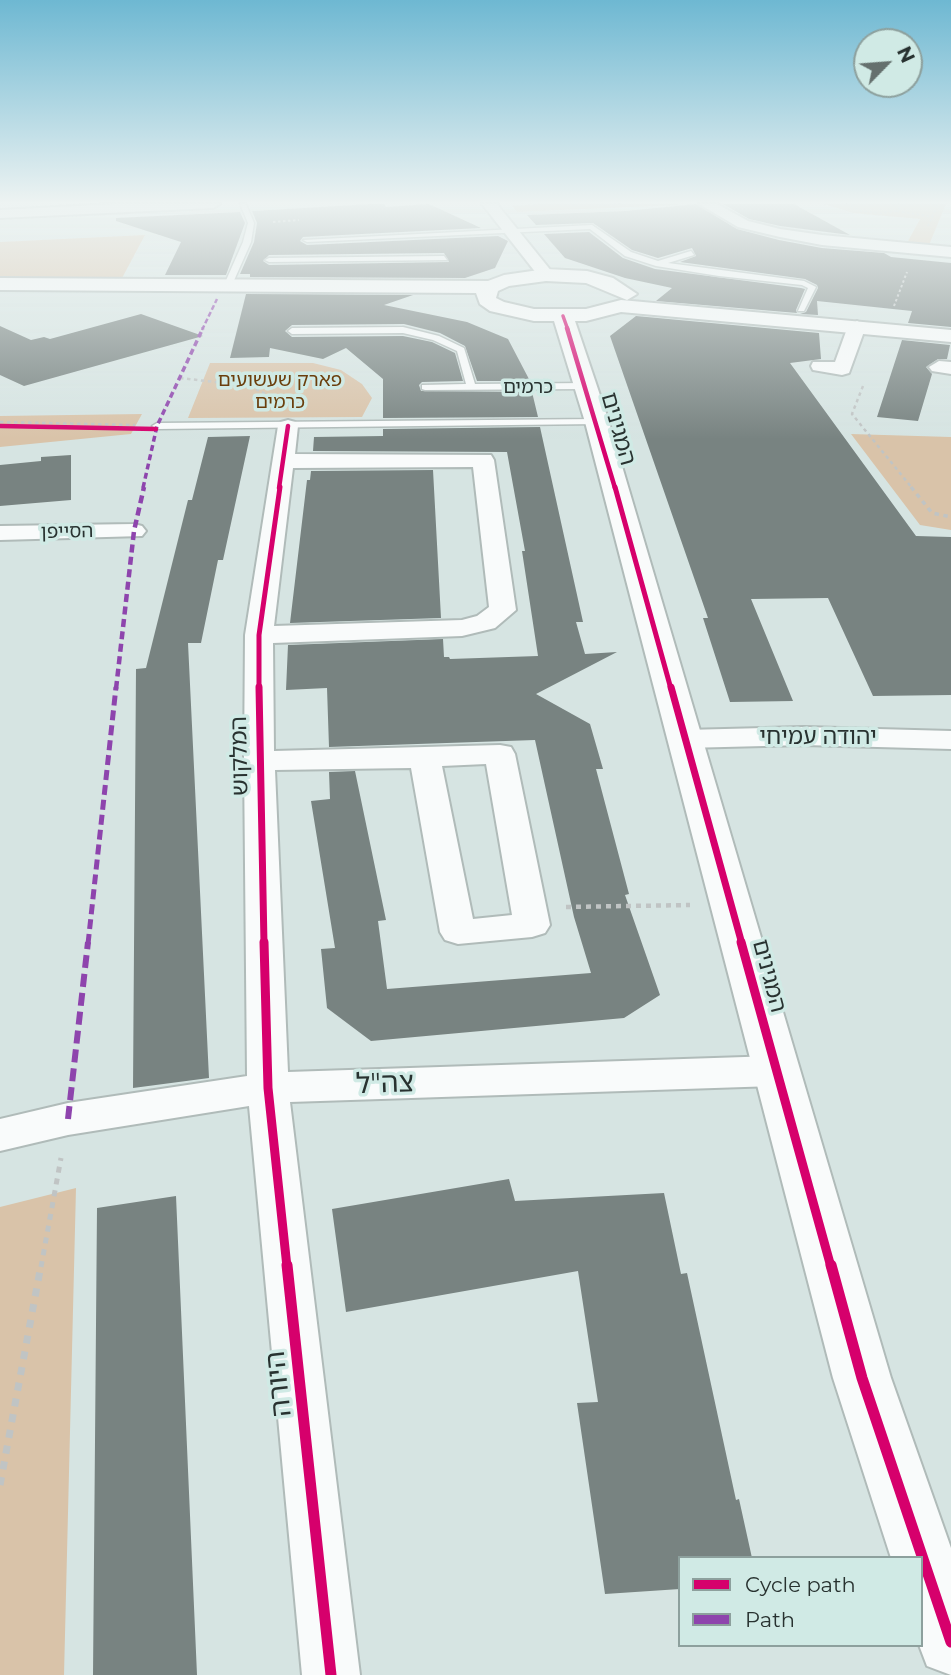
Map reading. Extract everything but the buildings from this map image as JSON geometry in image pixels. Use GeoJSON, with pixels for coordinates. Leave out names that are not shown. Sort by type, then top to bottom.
{"type":"FeatureCollection","features":[{"type":"Feature","properties":{"kind":"main road"},"geometry":{"type":"LineString","coordinates":[[0,299],[489,293],[503,282]]}},
{"type":"Feature","properties":{"kind":"main road"},"geometry":{"type":"LineString","coordinates":[[606,282],[624,300],[857,326],[951,323]]}},
{"type":"Feature","properties":{"kind":"main road"},"geometry":{"type":"LineString","coordinates":[[0,284],[228,285],[489,293]]}},
{"type":"Feature","properties":{"kind":"main road"},"geometry":{"type":"LineString","coordinates":[[489,293],[497,307],[515,312],[586,315],[624,300],[801,309],[951,336]]}},
{"type":"Feature","properties":{"kind":"main road","name":"המגינים"},"geometry":{"type":"LineString","coordinates":[[563,316],[597,422],[862,1378],[922,1556]]}},
{"type":"Feature","properties":{"kind":"main road","name":"המגינים"},"geometry":{"type":"LineString","coordinates":[[923,1559],[951,1642]]}},
{"type":"Feature","properties":{"kind":"street"},"geometry":{"type":"LineString","coordinates":[[820,366],[842,369],[857,326]]}},
{"type":"Feature","properties":{"kind":"street","name":"המלקוש"},"geometry":{"type":"LineString","coordinates":[[268,1088],[259,761],[259,635],[288,426]]}},
{"type":"Feature","properties":{"kind":"street"},"geometry":{"type":"LineString","coordinates":[[259,635],[462,628],[486,622],[503,610],[483,460],[284,461]]}},
{"type":"Feature","properties":{"kind":"street","name":"הסייפן"},"geometry":{"type":"LineString","coordinates":[[0,533],[134,531]]}},
{"type":"Feature","properties":{"kind":"street","name":"יהודה עמיחי"},"geometry":{"type":"LineString","coordinates":[[685,738],[804,736],[951,740]]}},
{"type":"Feature","properties":{"kind":"street","name":"המלקוש"},"geometry":{"type":"LineString","coordinates":[[259,761],[500,754],[529,908]]}},
{"type":"Feature","properties":{"kind":"street"},"geometry":{"type":"LineString","coordinates":[[425,758],[458,932],[532,925],[529,908]]}},
{"type":"Feature","properties":{"kind":"street","name":"צה\"ל"},"geometry":{"type":"LineString","coordinates":[[0,1135],[68,1119],[268,1088],[775,1071]]}},
{"type":"Feature","properties":{"kind":"street","name":"היורה"},"geometry":{"type":"LineString","coordinates":[[268,1088],[331,1675]]}},
{"type":"Feature","properties":{"kind":"lane"},"geometry":{"type":"LineString","coordinates":[[796,282],[812,287],[801,309]]}},
{"type":"Feature","properties":{"kind":"lane","name":"כרמים"},"geometry":{"type":"LineString","coordinates":[[292,331],[403,330],[436,338],[461,350],[471,387]]}},
{"type":"Feature","properties":{"kind":"lane","name":"כרמים"},"geometry":{"type":"LineString","coordinates":[[425,387],[586,386]]}},
{"type":"Feature","properties":{"kind":"lane"},"geometry":{"type":"LineString","coordinates":[[157,426],[597,422]]}},
{"type":"Feature","properties":{"kind":"path"},"geometry":{"type":"LineString","coordinates":[[903,282],[852,414],[932,513],[951,517]]}},
{"type":"Feature","properties":{"kind":"path"},"geometry":{"type":"LineString","coordinates":[[180,378],[233,383],[263,391],[285,405],[292,417],[288,426]]}},
{"type":"Feature","properties":{"kind":"path"},"geometry":{"type":"LineString","coordinates":[[0,424],[157,426]]}},
{"type":"Feature","properties":{"kind":"path"},"geometry":{"type":"LineString","coordinates":[[0,424],[142,429]]}},
{"type":"Feature","properties":{"kind":"path"},"geometry":{"type":"LineString","coordinates":[[529,908],[730,904]]}},
{"type":"Feature","properties":{"kind":"path"},"geometry":{"type":"LineString","coordinates":[[0,1485],[68,1119]]}},
{"type":"Feature","properties":{"kind":"green space","name":"פארק שעשועים כרמים"},"geometry":{"type":"Polygon","coordinates":[[[210,363],[313,363],[341,370],[362,384],[372,398],[362,417],[188,418],[210,363]]]}},
{"type":"Feature","properties":{"kind":"green space"},"geometry":{"type":"Polygon","coordinates":[[[142,414],[131,434],[0,447],[0,416],[142,414]]]}},
{"type":"Feature","properties":{"kind":"green space"},"geometry":{"type":"Polygon","coordinates":[[[851,434],[951,437],[951,530],[920,525],[851,434]]]}},
{"type":"Feature","properties":{"kind":"green space"},"geometry":{"type":"Polygon","coordinates":[[[76,1188],[64,1675],[0,1675],[0,1207],[76,1188]]]}},
{"type":"Feature","properties":{"kind":"marked path"},"geometry":{"type":"LineString","coordinates":[[68,1119],[134,531],[157,426],[217,299]]}},
{"type":"Feature","properties":{"kind":"cycle path"},"geometry":{"type":"LineString","coordinates":[[563,316],[597,422],[862,1378],[922,1556]]}},
{"type":"Feature","properties":{"kind":"cycle path"},"geometry":{"type":"LineString","coordinates":[[0,426],[156,429]]}},
{"type":"Feature","properties":{"kind":"cycle path"},"geometry":{"type":"LineString","coordinates":[[288,426],[259,635],[259,761],[268,1088],[331,1675]]}},
{"type":"Feature","properties":{"kind":"cycle path"},"geometry":{"type":"LineString","coordinates":[[923,1559],[951,1642]]}}]}
